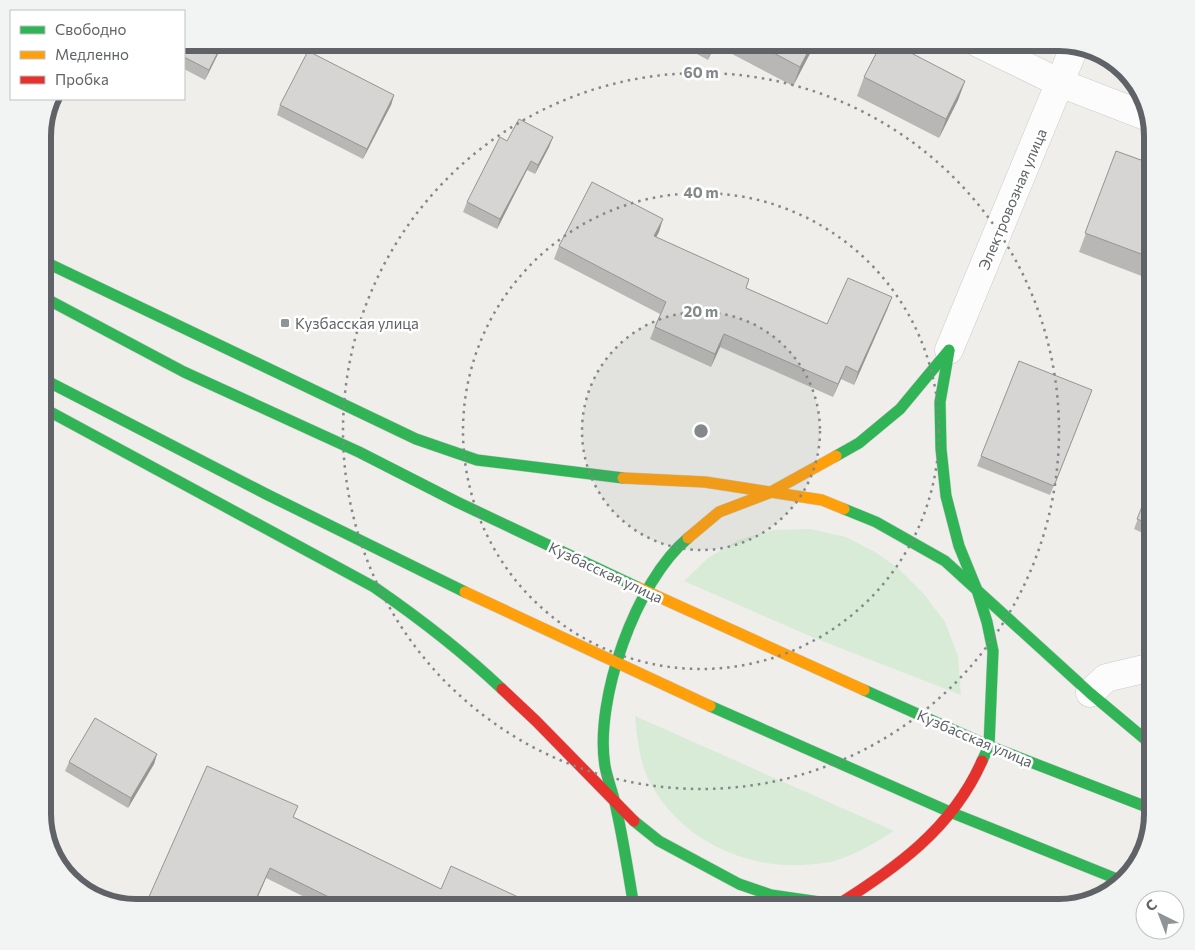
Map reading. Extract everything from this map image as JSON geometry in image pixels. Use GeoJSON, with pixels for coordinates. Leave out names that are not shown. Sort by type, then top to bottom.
{"type":"FeatureCollection","features":[{"type":"Feature","properties":{"kind":"street"},"geometry":{"type":"LineString","coordinates":[[996,51],[1060,83],[1140,114]]}},
{"type":"Feature","properties":{"kind":"street","name":"Электровозная улица"},"geometry":{"type":"LineString","coordinates":[[949,350],[1072,53]]}},
{"type":"Feature","properties":{"kind":"street"},"geometry":{"type":"LineString","coordinates":[[51,265],[416,439],[477,460],[633,479],[705,482],[822,500],[876,522],[945,561],[1090,693],[1144,739]]}},
{"type":"Feature","properties":{"kind":"street","name":"Кузбасская улица"},"geometry":{"type":"LineString","coordinates":[[51,301],[184,372],[359,452],[457,502],[646,591],[989,746],[1144,806]]}},
{"type":"Feature","properties":{"kind":"street"},"geometry":{"type":"LineString","coordinates":[[632,899],[615,803],[605,766],[604,727],[616,664],[629,627],[646,591],[677,547],[719,512],[769,493],[859,443],[900,409],[949,350]]}},
{"type":"Feature","properties":{"kind":"street"},"geometry":{"type":"LineString","coordinates":[[848,899],[876,881],[930,837],[952,813],[973,782],[989,746],[993,651],[987,622],[977,590],[959,546],[946,496],[940,449],[940,402],[949,350]]}},
{"type":"Feature","properties":{"kind":"street"},"geometry":{"type":"LineString","coordinates":[[51,383],[178,449],[425,572],[616,664],[952,813],[1114,878]]}},
{"type":"Feature","properties":{"kind":"street"},"geometry":{"type":"LineString","coordinates":[[51,412],[374,587],[408,610],[483,671],[536,721],[615,803],[635,822],[660,841],[738,884],[771,895],[792,899]]}},
{"type":"Feature","properties":{"kind":"street"},"geometry":{"type":"LineString","coordinates":[[1090,693],[1106,678],[1144,669]]}},
{"type":"Feature","properties":{"kind":"green space"},"geometry":{"type":"Polygon","coordinates":[[[810,529],[846,537],[875,552],[898,568],[923,593],[945,622],[958,656],[961,695],[812,637],[684,581],[708,558],[738,540],[773,530],[810,529]]]}},
{"type":"Feature","properties":{"kind":"green space"},"geometry":{"type":"Polygon","coordinates":[[[635,716],[894,831],[852,854],[831,862],[814,864],[789,865],[765,863],[741,857],[718,847],[697,835],[678,819],[661,800],[648,779],[642,764],[635,716]]]}},
{"type":"Feature","properties":{"kind":"building"},"geometry":{"type":"Polygon","coordinates":[[[185,51],[218,51],[209,70],[185,58],[185,51]]]}},
{"type":"Feature","properties":{"kind":"building"},"geometry":{"type":"Polygon","coordinates":[[[308,51],[394,95],[367,149],[280,105],[308,51]]]}},
{"type":"Feature","properties":{"kind":"building"},"geometry":{"type":"Polygon","coordinates":[[[770,51],[808,51],[800,67],[770,51]]]}},
{"type":"Feature","properties":{"kind":"building"},"geometry":{"type":"Polygon","coordinates":[[[877,51],[907,51],[965,81],[946,119],[864,77],[877,51]]]}},
{"type":"Feature","properties":{"kind":"building"},"geometry":{"type":"Polygon","coordinates":[[[519,119],[553,137],[538,165],[531,161],[500,219],[467,202],[500,137],[507,141],[519,119]]]}},
{"type":"Feature","properties":{"kind":"building"},"geometry":{"type":"Polygon","coordinates":[[[1116,151],[1144,161],[1144,255],[1085,233],[1116,151]]]}},
{"type":"Feature","properties":{"kind":"building"},"geometry":{"type":"Polygon","coordinates":[[[592,182],[663,219],[654,236],[749,279],[746,288],[827,324],[848,278],[892,297],[858,372],[846,366],[838,384],[724,334],[715,354],[655,327],[666,302],[559,246],[592,182]]]}},
{"type":"Feature","properties":{"kind":"building"},"geometry":{"type":"Polygon","coordinates":[[[1019,361],[1092,390],[1054,486],[981,456],[1019,361]]]}},
{"type":"Feature","properties":{"kind":"building"},"geometry":{"type":"Polygon","coordinates":[[[1144,502],[1144,522],[1137,519],[1144,502]]]}},
{"type":"Feature","properties":{"kind":"building"},"geometry":{"type":"Polygon","coordinates":[[[95,718],[157,754],[131,798],[69,762],[95,718]]]}},
{"type":"Feature","properties":{"kind":"building"},"geometry":{"type":"Polygon","coordinates":[[[207,766],[298,806],[293,817],[441,889],[451,866],[522,899],[333,899],[270,868],[256,899],[148,899],[207,766]]]}},
{"type":"Feature","properties":{"kind":"traffic: fast"},"geometry":{"type":"LineString","coordinates":[[51,265],[416,439],[477,460],[623,478]]}},
{"type":"Feature","properties":{"kind":"traffic: fast"},"geometry":{"type":"LineString","coordinates":[[51,301],[184,372],[359,452],[457,502],[637,587]]}},
{"type":"Feature","properties":{"kind":"traffic: fast"},"geometry":{"type":"LineString","coordinates":[[836,456],[859,443],[900,409],[949,350]]}},
{"type":"Feature","properties":{"kind":"traffic: fast"},"geometry":{"type":"LineString","coordinates":[[949,351],[940,402],[941,449],[946,496],[959,546],[977,590],[987,622],[993,651],[989,746],[982,761]]}},
{"type":"Feature","properties":{"kind":"traffic: fast"},"geometry":{"type":"LineString","coordinates":[[51,383],[266,494],[465,592]]}},
{"type":"Feature","properties":{"kind":"traffic: fast"},"geometry":{"type":"LineString","coordinates":[[51,412],[374,587],[440,636],[502,689]]}},
{"type":"Feature","properties":{"kind":"traffic: fast"},"geometry":{"type":"LineString","coordinates":[[844,509],[876,522],[945,561],[1090,693],[1144,738]]}},
{"type":"Feature","properties":{"kind":"traffic: fast"},"geometry":{"type":"LineString","coordinates":[[633,899],[618,816],[605,766],[603,739],[606,709],[623,643],[636,612],[652,582],[669,557],[688,538]]}},
{"type":"Feature","properties":{"kind":"traffic: fast"},"geometry":{"type":"LineString","coordinates":[[864,690],[989,746],[1144,806]]}},
{"type":"Feature","properties":{"kind":"traffic: fast"},"geometry":{"type":"LineString","coordinates":[[710,706],[950,812],[1114,878]]}},
{"type":"Feature","properties":{"kind":"traffic: fast"},"geometry":{"type":"LineString","coordinates":[[634,821],[659,841],[739,884],[771,895],[799,899]]}},
{"type":"Feature","properties":{"kind":"traffic: slow"},"geometry":{"type":"LineString","coordinates":[[688,538],[719,512],[769,493],[836,456]]}},
{"type":"Feature","properties":{"kind":"traffic: slow"},"geometry":{"type":"LineString","coordinates":[[623,478],[705,482],[822,500],[844,509]]}},
{"type":"Feature","properties":{"kind":"traffic: slow"},"geometry":{"type":"LineString","coordinates":[[637,587],[864,690]]}},
{"type":"Feature","properties":{"kind":"traffic: slow"},"geometry":{"type":"LineString","coordinates":[[465,592],[710,706]]}},
{"type":"Feature","properties":{"kind":"traffic: jam"},"geometry":{"type":"LineString","coordinates":[[502,689],[634,821]]}},
{"type":"Feature","properties":{"kind":"traffic: jam"},"geometry":{"type":"LineString","coordinates":[[847,899],[900,862],[938,827],[970,785],[982,761]]}},
{"type":"Feature","properties":{"kind":"place","name":"Кузбасская улица"},"geometry":{"type":"Point","coordinates":[285,323]}}]}
